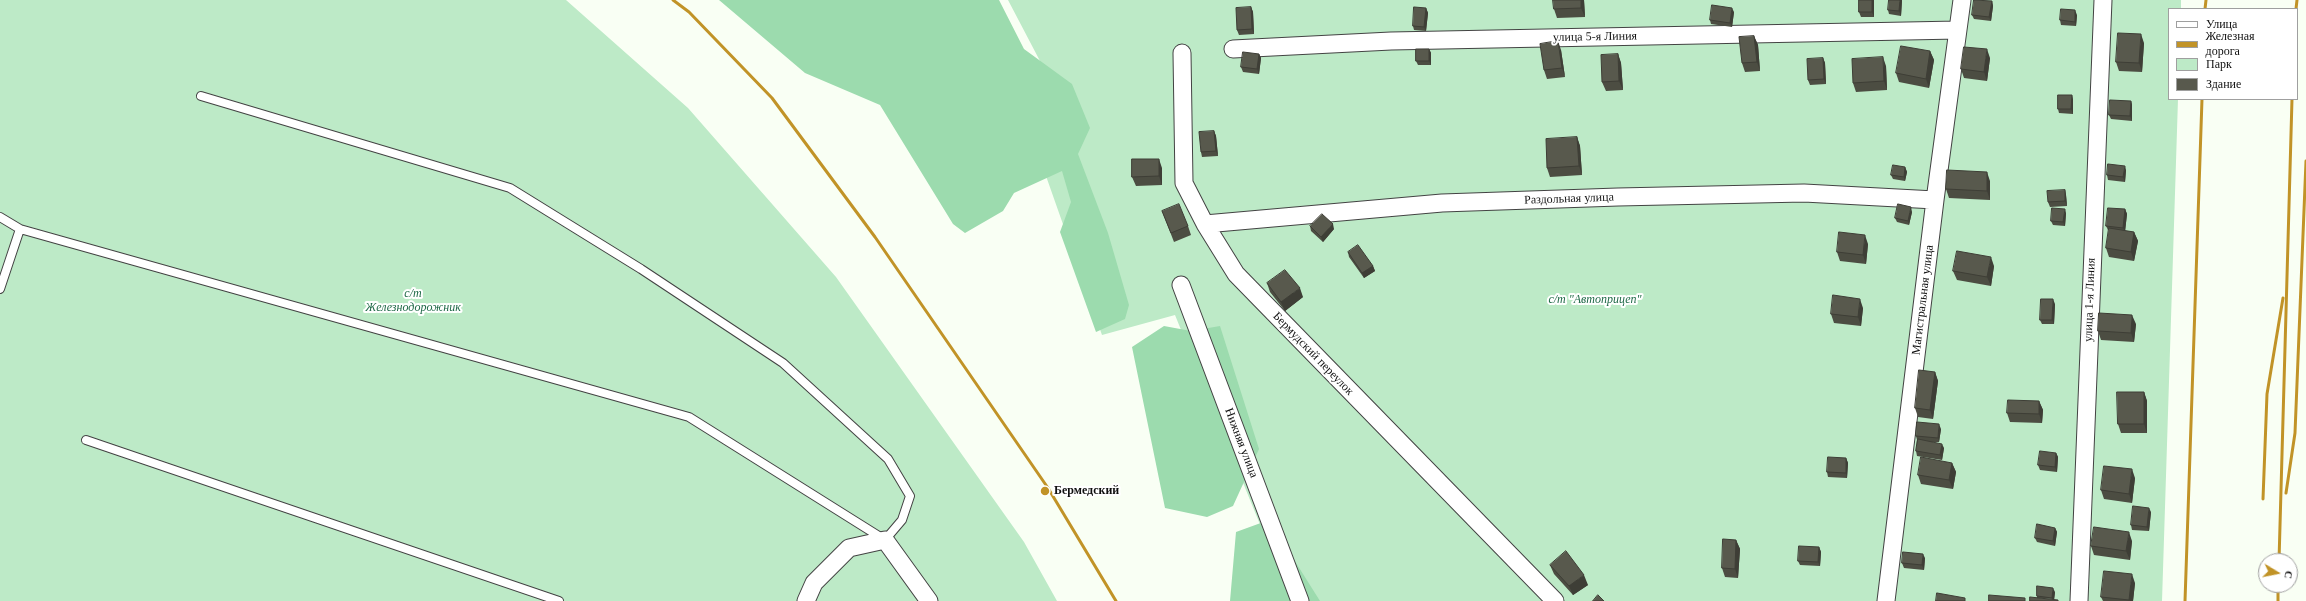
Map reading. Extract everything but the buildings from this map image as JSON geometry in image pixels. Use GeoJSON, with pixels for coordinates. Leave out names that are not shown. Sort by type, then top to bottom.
{"type":"FeatureCollection","features":[{"type":"Feature","properties":{"kind":"street","name":"Магистральная улица"},"geometry":{"type":"LineString","coordinates":[[1886,601],[1935,200],[1962,0]]}},
{"type":"Feature","properties":{"kind":"street","name":"улица 1-я Линия"},"geometry":{"type":"LineString","coordinates":[[2079,601],[2103,0]]}},
{"type":"Feature","properties":{"kind":"street","name":"улица 5-я Линия"},"geometry":{"type":"LineString","coordinates":[[1233,49],[1391,41],[1958,30]]}},
{"type":"Feature","properties":{"kind":"street","name":"Бермудский переулок"},"geometry":{"type":"LineString","coordinates":[[1182,53],[1184,183],[1205,224],[1236,274],[1555,601]]}},
{"type":"Feature","properties":{"kind":"street","name":"Раздольная улица"},"geometry":{"type":"LineString","coordinates":[[1205,224],[1442,203],[1804,193],[1935,200]]}},
{"type":"Feature","properties":{"kind":"street","name":"Нижняя улица"},"geometry":{"type":"LineString","coordinates":[[1181,285],[1300,601]]}},
{"type":"Feature","properties":{"kind":"street"},"geometry":{"type":"LineString","coordinates":[[806,601],[814,583],[849,548],[885,540],[929,601]]}},
{"type":"Feature","properties":{"kind":"lane"},"geometry":{"type":"LineString","coordinates":[[0,217],[20,229],[689,417],[885,540],[902,520],[910,496],[888,459],[783,363],[641,269],[510,188],[201,96]]}},
{"type":"Feature","properties":{"kind":"lane"},"geometry":{"type":"LineString","coordinates":[[0,289],[20,229]]}},
{"type":"Feature","properties":{"kind":"lane"},"geometry":{"type":"LineString","coordinates":[[86,440],[559,601]]}},
{"type":"Feature","properties":{"kind":"green space","name":"с/т Железнодорожник"},"geometry":{"type":"Polygon","coordinates":[[[0,0],[566,0],[688,108],[836,277],[1024,542],[1057,601],[0,601],[0,0]]]}},
{"type":"Feature","properties":{"kind":"green space"},"geometry":{"type":"Polygon","coordinates":[[[719,0],[999,0],[1024,49],[1072,84],[1090,128],[1078,154],[1108,233],[1129,305],[1125,319],[1096,332],[1060,232],[1071,202],[1062,171],[1014,193],[1003,211],[965,233],[953,224],[880,105],[805,73],[719,0]]]}},
{"type":"Feature","properties":{"kind":"green space","name":"с/т \"Автоприцеп\""},"geometry":{"type":"Polygon","coordinates":[[[1008,0],[2181,0],[2181,8],[2168,8],[2168,100],[2178,100],[2162,601],[1291,601],[1175,315],[1102,335],[1046,176],[1062,103],[1008,0]]]}},
{"type":"Feature","properties":{"kind":"green space"},"geometry":{"type":"Polygon","coordinates":[[[1164,326],[1191,331],[1220,326],[1259,449],[1233,506],[1207,517],[1165,508],[1132,347],[1164,326]]]}},
{"type":"Feature","properties":{"kind":"green space"},"geometry":{"type":"Polygon","coordinates":[[[1269,520],[1320,601],[1230,601],[1236,532],[1269,520]]]}},
{"type":"Feature","properties":{"kind":"railway"},"geometry":{"type":"LineString","coordinates":[[673,0],[689,12],[772,98],[875,237],[1048,488],[1116,601]]}},
{"type":"Feature","properties":{"kind":"railway"},"geometry":{"type":"LineString","coordinates":[[2205,8],[2206,0]]}},
{"type":"Feature","properties":{"kind":"railway"},"geometry":{"type":"LineString","coordinates":[[2296,8],[2297,0]]}},
{"type":"Feature","properties":{"kind":"railway"},"geometry":{"type":"LineString","coordinates":[[2185,601],[2202,100]]}},
{"type":"Feature","properties":{"kind":"railway"},"geometry":{"type":"LineString","coordinates":[[2279,553],[2292,100]]}},
{"type":"Feature","properties":{"kind":"railway"},"geometry":{"type":"LineString","coordinates":[[2286,493],[2295,433],[2306,161]]}},
{"type":"Feature","properties":{"kind":"railway"},"geometry":{"type":"LineString","coordinates":[[2263,499],[2267,394],[2283,298]]}},
{"type":"Feature","properties":{"kind":"railway"},"geometry":{"type":"LineString","coordinates":[[2278,593],[2278,601]]}},
{"type":"Feature","properties":{"kind":"place","name":"Бермедский"},"geometry":{"type":"Point","coordinates":[1045,491]}}]}
